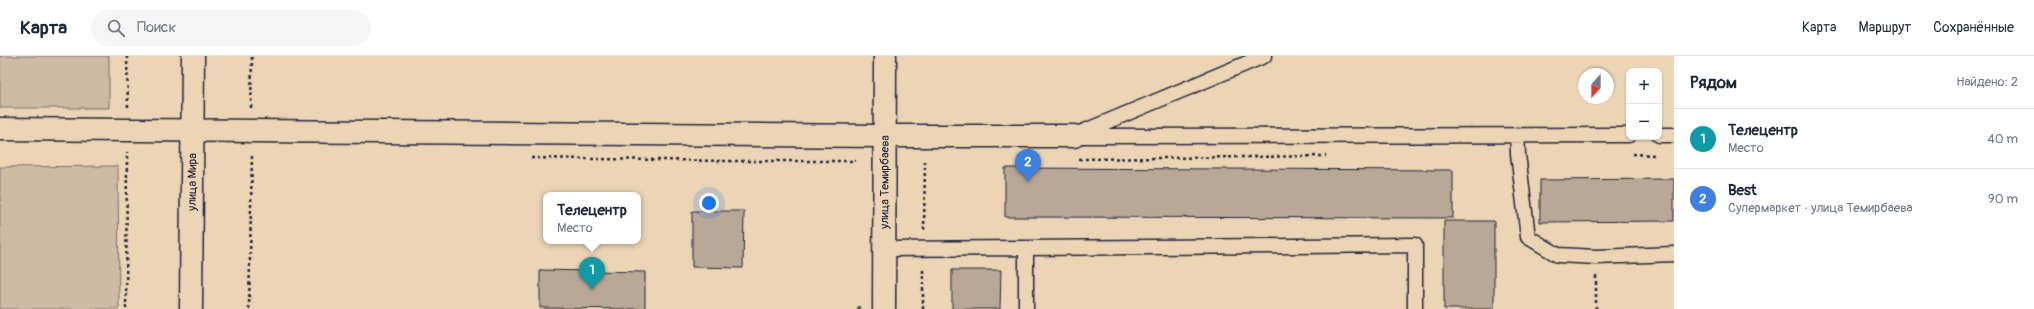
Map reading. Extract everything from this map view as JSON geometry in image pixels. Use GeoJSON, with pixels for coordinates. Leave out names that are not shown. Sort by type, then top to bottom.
{"type":"FeatureCollection","features":[{"type":"Feature","properties":{"kind":"street","name":"улица Мира"},"geometry":{"type":"LineString","coordinates":[[191,309],[193,56]]}},
{"type":"Feature","properties":{"kind":"street","name":"улица Темирбаева"},"geometry":{"type":"LineString","coordinates":[[884,309],[885,56]]}},
{"type":"Feature","properties":{"kind":"street"},"geometry":{"type":"LineString","coordinates":[[0,129],[884,136],[1074,136]]}},
{"type":"Feature","properties":{"kind":"lane"},"geometry":{"type":"LineString","coordinates":[[1074,136],[1264,56]]}},
{"type":"Feature","properties":{"kind":"lane"},"geometry":{"type":"LineString","coordinates":[[1518,135],[1518,154],[1528,237],[1558,255],[1596,257],[1674,254]]}},
{"type":"Feature","properties":{"kind":"lane"},"geometry":{"type":"LineString","coordinates":[[1074,136],[1626,135]]}},
{"type":"Feature","properties":{"kind":"lane"},"geometry":{"type":"LineString","coordinates":[[1662,135],[1674,135]]}},
{"type":"Feature","properties":{"kind":"lane"},"geometry":{"type":"LineString","coordinates":[[884,249],[1415,245],[1415,309]]}},
{"type":"Feature","properties":{"kind":"lane"},"geometry":{"type":"LineString","coordinates":[[1026,248],[1026,309]]}},
{"type":"Feature","properties":{"kind":"path"},"geometry":{"type":"LineString","coordinates":[[126,309],[128,129],[127,56]]}},
{"type":"Feature","properties":{"kind":"path"},"geometry":{"type":"LineString","coordinates":[[252,56],[252,108]]}},
{"type":"Feature","properties":{"kind":"path"},"geometry":{"type":"LineString","coordinates":[[249,309],[252,149]]}},
{"type":"Feature","properties":{"kind":"path"},"geometry":{"type":"LineString","coordinates":[[1596,257],[1596,309]]}},
{"type":"Feature","properties":{"kind":"shaded area"},"geometry":{"type":"Polygon","coordinates":[[[0,56],[109,56],[109,108],[0,108],[0,56]]]}},
{"type":"Feature","properties":{"kind":"shaded area"},"geometry":{"type":"Polygon","coordinates":[[[118,166],[119,309],[0,309],[0,167],[118,166]]]}},
{"type":"Feature","properties":{"kind":"building"},"geometry":{"type":"Polygon","coordinates":[[[1005,168],[1453,170],[1453,218],[1005,217],[1005,168]]]}},
{"type":"Feature","properties":{"kind":"building"},"geometry":{"type":"Polygon","coordinates":[[[1674,179],[1674,221],[1540,222],[1540,180],[1674,179]]]}},
{"type":"Feature","properties":{"kind":"building"},"geometry":{"type":"Polygon","coordinates":[[[692,211],[744,211],[743,268],[692,267],[692,211]]]}},
{"type":"Feature","properties":{"kind":"building"},"geometry":{"type":"Polygon","coordinates":[[[1444,221],[1494,221],[1494,309],[1444,309],[1444,221]]]}},
{"type":"Feature","properties":{"kind":"building"},"geometry":{"type":"Polygon","coordinates":[[[540,270],[645,272],[645,309],[540,308],[540,270]]]}},
{"type":"Feature","properties":{"kind":"building"},"geometry":{"type":"Polygon","coordinates":[[[952,270],[1001,270],[1000,309],[952,309],[952,270]]]}},
{"type":"Feature","properties":{"kind":"place","name":"Best"},"geometry":{"type":"Point","coordinates":[1028,182]}},
{"type":"Feature","properties":{"kind":"place","name":"Телецентр"},"geometry":{"type":"Point","coordinates":[592,290]}}]}
